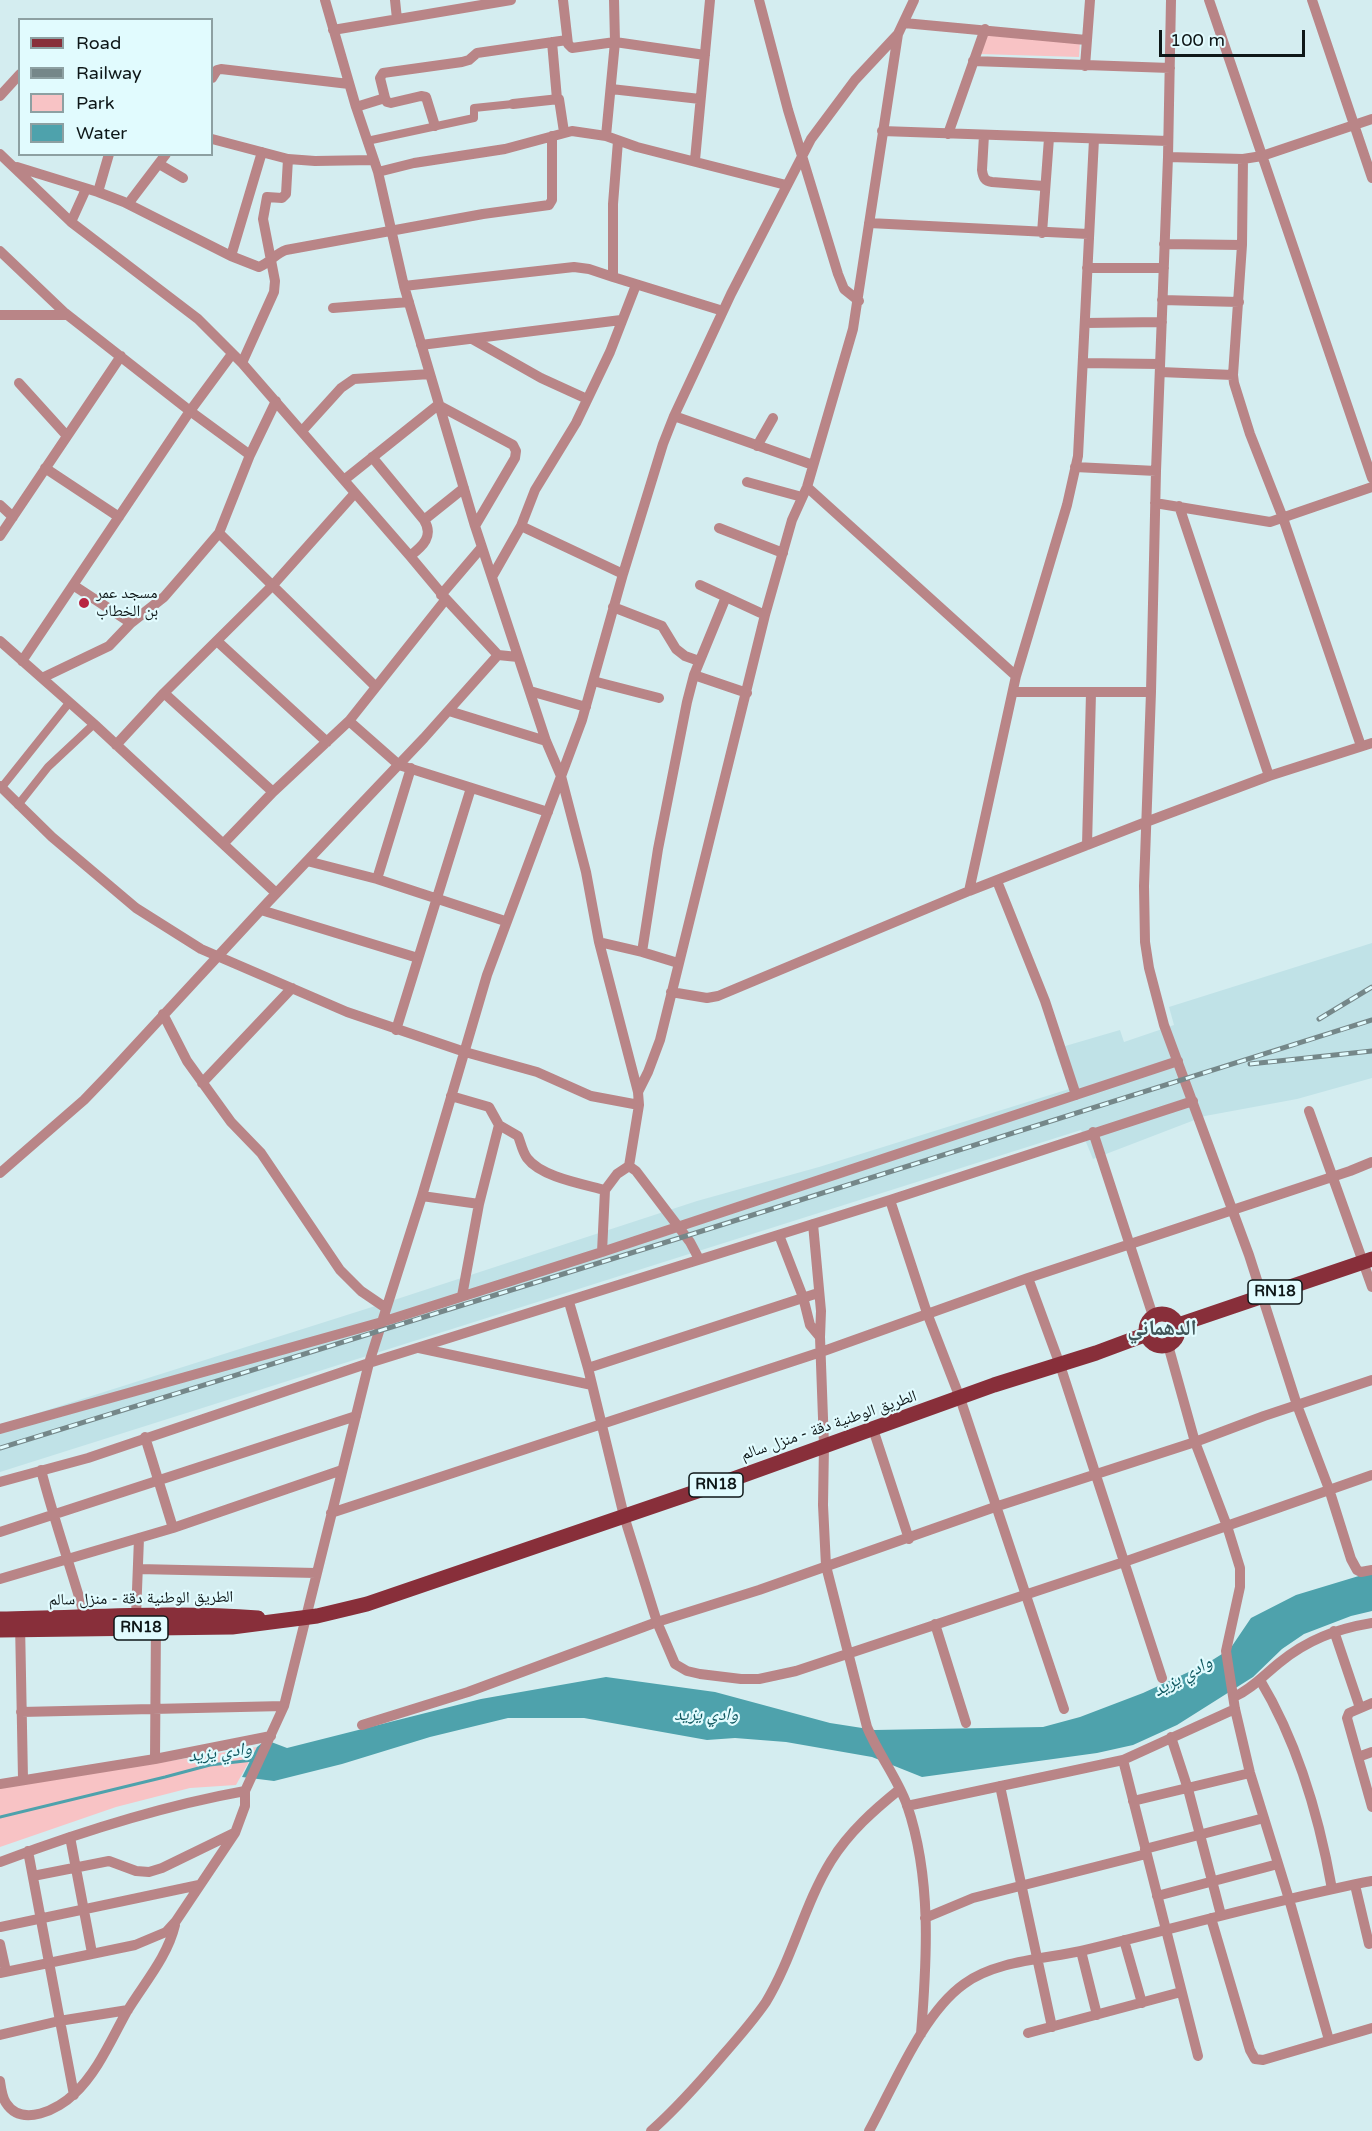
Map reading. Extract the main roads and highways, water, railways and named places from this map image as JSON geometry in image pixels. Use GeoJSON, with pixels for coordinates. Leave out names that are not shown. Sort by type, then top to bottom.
{"type":"FeatureCollection","features":[{"type":"Feature","properties":{"kind":"main road","name":"RN18"},"geometry":{"type":"LineString","coordinates":[[1178,1325],[1368,1260]]}},
{"type":"Feature","properties":{"kind":"main road"},"geometry":{"type":"LineString","coordinates":[[1158,1314],[1168,1314],[1178,1325],[1177,1337],[1168,1345],[1155,1344],[1147,1334],[1147,1324],[1153,1316],[1158,1314]]}},
{"type":"Feature","properties":{"kind":"main road","name":"الطريق الوطنية دقة - منزل سالم"},"geometry":{"type":"LineString","coordinates":[[0,1619],[20,1624],[156,1622],[232,1627],[305,1617],[367,1604],[1147,1334]]}},
{"type":"Feature","properties":{"kind":"main road","name":"الطريق الوطنية دقة - منزل سالم"},"geometry":{"type":"LineString","coordinates":[[0,1630],[20,1624],[85,1617],[136,1616],[156,1622]]}},
{"type":"Feature","properties":{"kind":"water","name":"وادي يزيد"},"geometry":{"type":"Polygon","coordinates":[[[1372,1572],[1372,1611],[1351,1616],[1304,1634],[1282,1649],[1253,1677],[1177,1725],[1133,1745],[1097,1753],[922,1777],[872,1757],[786,1742],[735,1738],[707,1740],[584,1718],[508,1718],[430,1737],[342,1764],[274,1781],[242,1777],[257,1747],[266,1740],[287,1748],[481,1699],[606,1677],[715,1692],[830,1723],[875,1730],[1043,1727],[1080,1717],[1143,1693],[1206,1664],[1230,1649],[1251,1618],[1296,1595],[1372,1572]]]}},
{"type":"Feature","properties":{"kind":"waterway","name":"وادي يزيد"},"geometry":{"type":"LineString","coordinates":[[0,1817],[210,1765],[253,1760]]}},
{"type":"Feature","properties":{"kind":"railway"},"geometry":{"type":"LineString","coordinates":[[1319,1019],[1372,987]]}},
{"type":"Feature","properties":{"kind":"railway"},"geometry":{"type":"LineString","coordinates":[[0,1448],[686,1236],[1372,1020]]}},
{"type":"Feature","properties":{"kind":"railway"},"geometry":{"type":"LineString","coordinates":[[1250,1064],[1372,1051]]}},
{"type":"Feature","properties":{"kind":"place","name":"مسجد عمر بن الخطاب"},"geometry":{"type":"Point","coordinates":[84,603]}},
{"type":"Feature","properties":{"kind":"district","name":"الدهماني"},"geometry":{"type":"Point","coordinates":[1162,1329]}}]}
